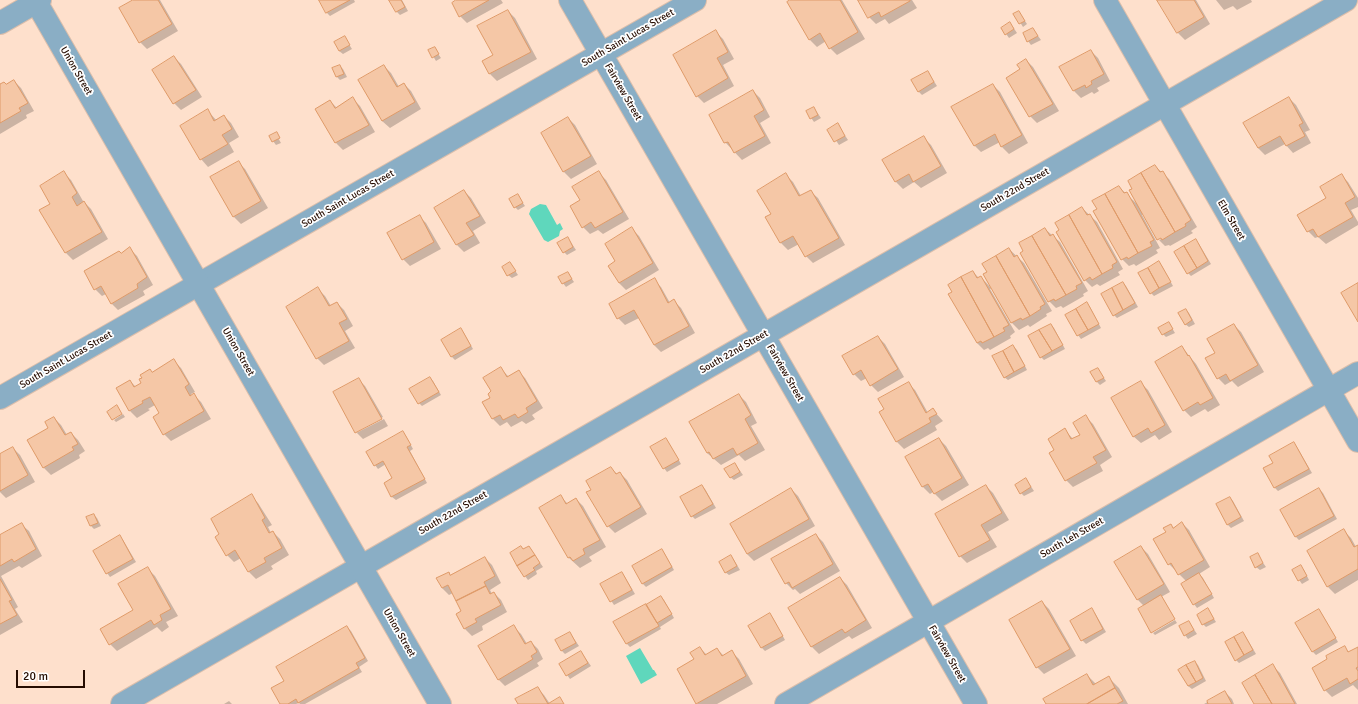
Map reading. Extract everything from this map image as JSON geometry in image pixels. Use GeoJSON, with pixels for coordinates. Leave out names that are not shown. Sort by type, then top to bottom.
{"type":"FeatureCollection","features":[{"type":"Feature","properties":{"kind":"street","name":"Fairview Street"},"geometry":{"type":"LineString","coordinates":[[570,0],[976,704]]}},
{"type":"Feature","properties":{"kind":"street","name":"South Saint Lucas Street"},"geometry":{"type":"LineString","coordinates":[[0,398],[695,0]]}},
{"type":"Feature","properties":{"kind":"street","name":"Elm Street"},"geometry":{"type":"LineString","coordinates":[[1105,0],[1358,441]]}},
{"type":"Feature","properties":{"kind":"street","name":"South 22nd Street"},"geometry":{"type":"LineString","coordinates":[[122,704],[1346,0]]}},
{"type":"Feature","properties":{"kind":"street"},"geometry":{"type":"LineString","coordinates":[[0,23],[37,1]]}},
{"type":"Feature","properties":{"kind":"street","name":"Union Street"},"geometry":{"type":"LineString","coordinates":[[37,1],[440,704]]}},
{"type":"Feature","properties":{"kind":"street","name":"South Leh Street"},"geometry":{"type":"LineString","coordinates":[[786,704],[1358,373]]}},
{"type":"Feature","properties":{"kind":"water"},"geometry":{"type":"Polygon","coordinates":[[[540,204],[546,205],[557,225],[560,223],[563,229],[560,231],[559,236],[548,242],[544,240],[529,214],[531,209],[540,204]]]}},
{"type":"Feature","properties":{"kind":"water"},"geometry":{"type":"Polygon","coordinates":[[[640,648],[657,675],[641,684],[626,656],[640,648]]]}},
{"type":"Feature","properties":{"kind":"building"},"geometry":{"type":"Polygon","coordinates":[[[133,0],[158,0],[172,24],[139,43],[119,8],[133,0]]]}},
{"type":"Feature","properties":{"kind":"building"},"geometry":{"type":"Polygon","coordinates":[[[319,0],[350,0],[326,13],[319,0]]]}},
{"type":"Feature","properties":{"kind":"building"},"geometry":{"type":"Polygon","coordinates":[[[389,0],[401,0],[405,7],[396,12],[389,0]]]}},
{"type":"Feature","properties":{"kind":"building"},"geometry":{"type":"Polygon","coordinates":[[[456,0],[489,0],[459,17],[452,3],[456,0]]]}},
{"type":"Feature","properties":{"kind":"building"},"geometry":{"type":"Polygon","coordinates":[[[790,0],[840,0],[858,32],[829,49],[820,33],[809,40],[787,2],[790,0]]]}},
{"type":"Feature","properties":{"kind":"building"},"geometry":{"type":"Polygon","coordinates":[[[858,0],[910,1],[881,17],[879,12],[868,18],[858,0]]]}},
{"type":"Feature","properties":{"kind":"building"},"geometry":{"type":"Polygon","coordinates":[[[1157,0],[1194,0],[1204,17],[1177,33],[1157,0]]]}},
{"type":"Feature","properties":{"kind":"building"},"geometry":{"type":"Polygon","coordinates":[[[508,10],[531,52],[489,74],[482,61],[493,55],[477,26],[508,10]]]}},
{"type":"Feature","properties":{"kind":"building"},"geometry":{"type":"Polygon","coordinates":[[[1019,11],[1025,21],[1019,24],[1013,14],[1019,11]]]}},
{"type":"Feature","properties":{"kind":"building"},"geometry":{"type":"Polygon","coordinates":[[[1010,22],[1014,29],[1005,35],[1001,28],[1010,22]]]}},
{"type":"Feature","properties":{"kind":"building"},"geometry":{"type":"Polygon","coordinates":[[[1033,28],[1038,36],[1027,42],[1023,33],[1033,28]]]}},
{"type":"Feature","properties":{"kind":"building"},"geometry":{"type":"Polygon","coordinates":[[[716,30],[728,52],[717,58],[728,78],[696,97],[673,55],[716,30]]]}},
{"type":"Feature","properties":{"kind":"building"},"geometry":{"type":"Polygon","coordinates":[[[345,36],[350,45],[339,51],[334,42],[345,36]]]}},
{"type":"Feature","properties":{"kind":"building"},"geometry":{"type":"Polygon","coordinates":[[[435,47],[439,54],[432,58],[428,50],[435,47]]]}},
{"type":"Feature","properties":{"kind":"building"},"geometry":{"type":"Polygon","coordinates":[[[1091,50],[1104,74],[1091,81],[1092,84],[1086,88],[1085,85],[1073,91],[1059,67],[1091,50]]]}},
{"type":"Feature","properties":{"kind":"building"},"geometry":{"type":"Polygon","coordinates":[[[174,56],[196,90],[173,104],[152,70],[174,56]]]}},
{"type":"Feature","properties":{"kind":"building"},"geometry":{"type":"Polygon","coordinates":[[[1026,59],[1053,104],[1029,117],[1006,78],[1020,69],[1017,65],[1026,59]]]}},
{"type":"Feature","properties":{"kind":"building"},"geometry":{"type":"Polygon","coordinates":[[[340,65],[344,74],[336,77],[332,68],[340,65]]]}},
{"type":"Feature","properties":{"kind":"building"},"geometry":{"type":"Polygon","coordinates":[[[384,65],[397,87],[404,83],[415,102],[382,121],[358,80],[384,65]]]}},
{"type":"Feature","properties":{"kind":"building"},"geometry":{"type":"Polygon","coordinates":[[[928,71],[934,82],[918,92],[911,80],[928,71]]]}},
{"type":"Feature","properties":{"kind":"building"},"geometry":{"type":"Polygon","coordinates":[[[14,80],[28,103],[19,108],[21,111],[0,123],[0,84],[4,82],[6,84],[14,80]]]}},
{"type":"Feature","properties":{"kind":"building"},"geometry":{"type":"Polygon","coordinates":[[[993,84],[1022,135],[1001,147],[995,134],[974,146],[951,107],[993,84]]]}},
{"type":"Feature","properties":{"kind":"building"},"geometry":{"type":"Polygon","coordinates":[[[753,90],[764,110],[754,116],[765,136],[734,153],[728,142],[724,143],[709,115],[753,90]]]}},
{"type":"Feature","properties":{"kind":"building"},"geometry":{"type":"Polygon","coordinates":[[[353,97],[369,125],[335,143],[315,109],[330,100],[335,108],[353,97]]]}},
{"type":"Feature","properties":{"kind":"building"},"geometry":{"type":"Polygon","coordinates":[[[1289,97],[1303,123],[1299,125],[1305,136],[1286,146],[1280,136],[1258,148],[1243,123],[1289,97]]]}},
{"type":"Feature","properties":{"kind":"building"},"geometry":{"type":"Polygon","coordinates":[[[814,107],[818,115],[810,119],[806,111],[814,107]]]}},
{"type":"Feature","properties":{"kind":"building"},"geometry":{"type":"Polygon","coordinates":[[[208,109],[214,121],[224,115],[232,129],[222,135],[228,144],[200,160],[180,126],[208,109]]]}},
{"type":"Feature","properties":{"kind":"building"},"geometry":{"type":"Polygon","coordinates":[[[568,117],[591,156],[563,172],[541,133],[568,117]]]}},
{"type":"Feature","properties":{"kind":"building"},"geometry":{"type":"Polygon","coordinates":[[[838,123],[845,136],[834,142],[827,130],[838,123]]]}},
{"type":"Feature","properties":{"kind":"building"},"geometry":{"type":"Polygon","coordinates":[[[277,132],[280,138],[272,142],[269,136],[277,132]]]}},
{"type":"Feature","properties":{"kind":"building"},"geometry":{"type":"Polygon","coordinates":[[[924,136],[941,166],[913,182],[909,174],[895,182],[882,160],[924,136]]]}},
{"type":"Feature","properties":{"kind":"building"},"geometry":{"type":"Polygon","coordinates":[[[239,161],[261,201],[233,217],[210,177],[239,161]]]}},
{"type":"Feature","properties":{"kind":"building"},"geometry":{"type":"Polygon","coordinates":[[[1155,165],[1160,172],[1163,171],[1191,220],[1185,224],[1186,226],[1175,232],[1141,173],[1155,165]]]}},
{"type":"Feature","properties":{"kind":"building"},"geometry":{"type":"Polygon","coordinates":[[[64,171],[77,193],[72,197],[77,206],[84,201],[102,232],[65,253],[39,210],[50,204],[40,186],[64,171]]]}},
{"type":"Feature","properties":{"kind":"building"},"geometry":{"type":"Polygon","coordinates":[[[599,171],[623,212],[595,228],[591,222],[582,228],[570,206],[580,200],[572,187],[599,171]]]}},
{"type":"Feature","properties":{"kind":"building"},"geometry":{"type":"Polygon","coordinates":[[[786,173],[799,196],[811,190],[839,238],[805,257],[793,236],[780,243],[765,217],[771,214],[757,191],[786,173]]]}},
{"type":"Feature","properties":{"kind":"building"},"geometry":{"type":"Polygon","coordinates":[[[1141,173],[1175,232],[1162,240],[1161,238],[1157,240],[1129,190],[1132,189],[1128,181],[1141,173]]]}},
{"type":"Feature","properties":{"kind":"building"},"geometry":{"type":"Polygon","coordinates":[[[1342,174],[1355,197],[1345,203],[1353,217],[1318,237],[1313,229],[1307,232],[1297,215],[1326,198],[1320,187],[1342,174]]]}},
{"type":"Feature","properties":{"kind":"building"},"geometry":{"type":"Polygon","coordinates":[[[1119,186],[1124,193],[1127,192],[1154,240],[1150,242],[1152,246],[1138,253],[1105,194],[1119,186]]]}},
{"type":"Feature","properties":{"kind":"building"},"geometry":{"type":"Polygon","coordinates":[[[464,190],[480,216],[466,223],[474,235],[456,245],[434,208],[464,190]]]}},
{"type":"Feature","properties":{"kind":"building"},"geometry":{"type":"Polygon","coordinates":[[[518,194],[523,203],[514,208],[509,199],[518,194]]]}},
{"type":"Feature","properties":{"kind":"building"},"geometry":{"type":"Polygon","coordinates":[[[1105,194],[1138,253],[1128,259],[1127,257],[1121,260],[1093,211],[1097,209],[1092,201],[1105,194]]]}},
{"type":"Feature","properties":{"kind":"building"},"geometry":{"type":"Polygon","coordinates":[[[1082,207],[1087,215],[1090,214],[1117,262],[1112,265],[1113,268],[1102,274],[1069,215],[1082,207]]]}},
{"type":"Feature","properties":{"kind":"building"},"geometry":{"type":"Polygon","coordinates":[[[420,215],[434,242],[402,260],[387,233],[420,215]]]}},
{"type":"Feature","properties":{"kind":"building"},"geometry":{"type":"Polygon","coordinates":[[[1069,215],[1102,274],[1092,280],[1090,277],[1084,281],[1056,232],[1059,230],[1055,223],[1069,215]]]}},
{"type":"Feature","properties":{"kind":"building"},"geometry":{"type":"Polygon","coordinates":[[[632,227],[653,263],[619,283],[608,266],[615,261],[605,244],[632,227]]]}},
{"type":"Feature","properties":{"kind":"building"},"geometry":{"type":"Polygon","coordinates":[[[1045,228],[1050,236],[1053,234],[1082,283],[1076,286],[1077,289],[1066,295],[1032,236],[1045,228]]]}},
{"type":"Feature","properties":{"kind":"building"},"geometry":{"type":"Polygon","coordinates":[[[1032,236],[1066,295],[1055,301],[1054,299],[1048,302],[1020,253],[1023,251],[1019,243],[1032,236]]]}},
{"type":"Feature","properties":{"kind":"building"},"geometry":{"type":"Polygon","coordinates":[[[568,237],[573,247],[563,253],[557,243],[568,237]]]}},
{"type":"Feature","properties":{"kind":"building"},"geometry":{"type":"Polygon","coordinates":[[[1196,239],[1208,261],[1197,268],[1184,246],[1196,239]]]}},
{"type":"Feature","properties":{"kind":"building"},"geometry":{"type":"Polygon","coordinates":[[[1184,246],[1197,268],[1187,274],[1174,252],[1184,246]]]}},
{"type":"Feature","properties":{"kind":"building"},"geometry":{"type":"Polygon","coordinates":[[[130,247],[147,277],[137,284],[138,288],[111,304],[101,286],[94,290],[84,271],[119,251],[121,253],[130,247]]]}},
{"type":"Feature","properties":{"kind":"building"},"geometry":{"type":"Polygon","coordinates":[[[1009,248],[1014,257],[1017,255],[1045,304],[1040,307],[1041,309],[1030,316],[996,256],[1009,248]]]}},
{"type":"Feature","properties":{"kind":"building"},"geometry":{"type":"Polygon","coordinates":[[[996,256],[1030,316],[1022,320],[1021,318],[1011,323],[983,274],[987,272],[982,264],[996,256]]]}},
{"type":"Feature","properties":{"kind":"building"},"geometry":{"type":"Polygon","coordinates":[[[1159,261],[1171,282],[1159,288],[1148,268],[1159,261]]]}},
{"type":"Feature","properties":{"kind":"building"},"geometry":{"type":"Polygon","coordinates":[[[510,262],[516,271],[507,276],[502,267],[510,262]]]}},
{"type":"Feature","properties":{"kind":"building"},"geometry":{"type":"Polygon","coordinates":[[[1148,268],[1159,288],[1150,294],[1138,273],[1148,268]]]}},
{"type":"Feature","properties":{"kind":"building"},"geometry":{"type":"Polygon","coordinates":[[[973,271],[977,278],[981,276],[1009,325],[1003,328],[1005,331],[994,337],[961,277],[973,271]]]}},
{"type":"Feature","properties":{"kind":"building"},"geometry":{"type":"Polygon","coordinates":[[[568,272],[572,279],[562,284],[558,277],[568,272]]]}},
{"type":"Feature","properties":{"kind":"building"},"geometry":{"type":"Polygon","coordinates":[[[961,277],[994,337],[982,343],[981,341],[977,343],[948,294],[952,292],[948,285],[961,277]]]}},
{"type":"Feature","properties":{"kind":"building"},"geometry":{"type":"Polygon","coordinates":[[[655,278],[668,303],[674,299],[689,326],[654,345],[634,310],[617,319],[609,304],[655,278]]]}},
{"type":"Feature","properties":{"kind":"building"},"geometry":{"type":"Polygon","coordinates":[[[1123,282],[1135,303],[1123,310],[1112,288],[1123,282]]]}},
{"type":"Feature","properties":{"kind":"building"},"geometry":{"type":"Polygon","coordinates":[[[1358,283],[1358,322],[1341,293],[1358,283]]]}},
{"type":"Feature","properties":{"kind":"building"},"geometry":{"type":"Polygon","coordinates":[[[318,287],[329,306],[337,302],[347,319],[339,323],[349,341],[316,359],[286,307],[318,287]]]}},
{"type":"Feature","properties":{"kind":"building"},"geometry":{"type":"Polygon","coordinates":[[[1112,288],[1123,310],[1113,316],[1101,294],[1112,288]]]}},
{"type":"Feature","properties":{"kind":"building"},"geometry":{"type":"Polygon","coordinates":[[[1087,302],[1099,324],[1088,330],[1076,309],[1087,302]]]}},
{"type":"Feature","properties":{"kind":"building"},"geometry":{"type":"Polygon","coordinates":[[[1076,309],[1088,330],[1077,336],[1065,315],[1076,309]]]}},
{"type":"Feature","properties":{"kind":"building"},"geometry":{"type":"Polygon","coordinates":[[[1186,309],[1192,320],[1185,325],[1178,313],[1186,309]]]}},
{"type":"Feature","properties":{"kind":"building"},"geometry":{"type":"Polygon","coordinates":[[[1169,322],[1173,329],[1162,335],[1158,328],[1169,322]]]}},
{"type":"Feature","properties":{"kind":"building"},"geometry":{"type":"Polygon","coordinates":[[[1051,324],[1063,345],[1052,351],[1039,330],[1051,324]]]}},
{"type":"Feature","properties":{"kind":"building"},"geometry":{"type":"Polygon","coordinates":[[[1234,324],[1258,365],[1230,381],[1226,374],[1217,379],[1205,358],[1215,353],[1207,339],[1234,324]]]}},
{"type":"Feature","properties":{"kind":"building"},"geometry":{"type":"Polygon","coordinates":[[[461,328],[471,346],[451,357],[441,340],[461,328]]]}},
{"type":"Feature","properties":{"kind":"building"},"geometry":{"type":"Polygon","coordinates":[[[1039,330],[1052,351],[1040,358],[1028,336],[1039,330]]]}},
{"type":"Feature","properties":{"kind":"building"},"geometry":{"type":"Polygon","coordinates":[[[878,336],[898,369],[870,386],[861,370],[853,375],[842,356],[878,336]]]}},
{"type":"Feature","properties":{"kind":"building"},"geometry":{"type":"Polygon","coordinates":[[[1013,345],[1025,366],[1014,372],[1003,351],[1013,345]]]}},
{"type":"Feature","properties":{"kind":"building"},"geometry":{"type":"Polygon","coordinates":[[[1182,346],[1188,356],[1189,355],[1213,398],[1200,405],[1198,402],[1183,411],[1155,362],[1182,346]]]}},
{"type":"Feature","properties":{"kind":"building"},"geometry":{"type":"Polygon","coordinates":[[[1003,351],[1014,372],[1004,378],[992,356],[1003,351]]]}},
{"type":"Feature","properties":{"kind":"building"},"geometry":{"type":"Polygon","coordinates":[[[174,359],[189,384],[185,387],[190,396],[194,393],[204,411],[163,435],[153,417],[159,413],[150,397],[129,411],[116,388],[130,380],[134,387],[141,383],[139,379],[142,378],[140,375],[150,369],[152,372],[174,359]]]}},
{"type":"Feature","properties":{"kind":"building"},"geometry":{"type":"Polygon","coordinates":[[[501,367],[507,377],[519,370],[537,401],[526,408],[528,412],[518,418],[515,414],[503,420],[500,415],[492,419],[482,402],[490,398],[488,394],[491,391],[483,378],[501,367]]]}},
{"type":"Feature","properties":{"kind":"building"},"geometry":{"type":"Polygon","coordinates":[[[1098,368],[1104,378],[1096,382],[1090,372],[1098,368]]]}},
{"type":"Feature","properties":{"kind":"building"},"geometry":{"type":"Polygon","coordinates":[[[430,377],[439,392],[418,404],[409,389],[430,377]]]}},
{"type":"Feature","properties":{"kind":"building"},"geometry":{"type":"Polygon","coordinates":[[[359,378],[382,419],[355,433],[333,392],[359,378]]]}},
{"type":"Feature","properties":{"kind":"building"},"geometry":{"type":"Polygon","coordinates":[[[1141,381],[1165,425],[1151,433],[1148,428],[1133,437],[1111,398],[1141,381]]]}},
{"type":"Feature","properties":{"kind":"building"},"geometry":{"type":"Polygon","coordinates":[[[909,382],[926,413],[933,408],[937,414],[929,418],[931,422],[896,442],[879,412],[884,409],[878,399],[909,382]]]}},
{"type":"Feature","properties":{"kind":"building"},"geometry":{"type":"Polygon","coordinates":[[[739,394],[751,415],[745,419],[758,443],[737,455],[733,448],[713,459],[709,452],[707,453],[689,422],[739,394]]]}},
{"type":"Feature","properties":{"kind":"building"},"geometry":{"type":"Polygon","coordinates":[[[117,405],[122,414],[112,420],[107,412],[117,405]]]}},
{"type":"Feature","properties":{"kind":"building"},"geometry":{"type":"Polygon","coordinates":[[[1086,415],[1106,450],[1093,457],[1097,463],[1065,481],[1049,453],[1054,450],[1048,439],[1065,428],[1071,439],[1080,435],[1073,423],[1086,415]]]}},
{"type":"Feature","properties":{"kind":"building"},"geometry":{"type":"Polygon","coordinates":[[[54,417],[65,435],[71,432],[78,444],[72,447],[74,450],[43,468],[27,440],[48,428],[45,422],[54,417]]]}},
{"type":"Feature","properties":{"kind":"building"},"geometry":{"type":"Polygon","coordinates":[[[403,431],[411,445],[407,447],[425,479],[391,497],[384,483],[392,478],[383,461],[374,466],[366,452],[403,431]]]}},
{"type":"Feature","properties":{"kind":"building"},"geometry":{"type":"Polygon","coordinates":[[[666,438],[679,460],[663,469],[650,447],[666,438]]]}},
{"type":"Feature","properties":{"kind":"building"},"geometry":{"type":"Polygon","coordinates":[[[939,438],[962,478],[934,494],[928,484],[922,487],[905,457],[939,438]]]}},
{"type":"Feature","properties":{"kind":"building"},"geometry":{"type":"Polygon","coordinates":[[[1294,442],[1309,469],[1274,488],[1263,468],[1273,463],[1269,456],[1294,442]]]}},
{"type":"Feature","properties":{"kind":"building"},"geometry":{"type":"Polygon","coordinates":[[[13,447],[28,475],[0,491],[0,454],[13,447]]]}},
{"type":"Feature","properties":{"kind":"building"},"geometry":{"type":"Polygon","coordinates":[[[735,463],[740,472],[730,478],[724,469],[735,463]]]}},
{"type":"Feature","properties":{"kind":"building"},"geometry":{"type":"Polygon","coordinates":[[[611,467],[616,474],[620,472],[641,507],[607,527],[586,492],[591,490],[586,481],[611,467]]]}},
{"type":"Feature","properties":{"kind":"building"},"geometry":{"type":"Polygon","coordinates":[[[1026,478],[1031,487],[1020,494],[1015,485],[1026,478]]]}},
{"type":"Feature","properties":{"kind":"building"},"geometry":{"type":"Polygon","coordinates":[[[702,485],[713,504],[691,517],[680,497],[702,485]]]}},
{"type":"Feature","properties":{"kind":"building"},"geometry":{"type":"Polygon","coordinates":[[[986,485],[1002,513],[981,525],[990,540],[959,557],[935,514],[986,485]]]}},
{"type":"Feature","properties":{"kind":"building"},"geometry":{"type":"Polygon","coordinates":[[[791,488],[809,519],[747,554],[730,524],[791,488]]]}},
{"type":"Feature","properties":{"kind":"building"},"geometry":{"type":"Polygon","coordinates":[[[1319,488],[1334,516],[1295,537],[1280,510],[1319,488]]]}},
{"type":"Feature","properties":{"kind":"building"},"geometry":{"type":"Polygon","coordinates":[[[252,494],[265,518],[262,520],[269,533],[273,531],[282,548],[264,558],[266,562],[248,572],[235,550],[226,556],[215,537],[219,534],[211,519],[252,494]]]}},
{"type":"Feature","properties":{"kind":"building"},"geometry":{"type":"Polygon","coordinates":[[[561,495],[566,504],[576,498],[600,540],[583,549],[585,554],[573,561],[570,557],[568,558],[539,508],[561,495]]]}},
{"type":"Feature","properties":{"kind":"building"},"geometry":{"type":"Polygon","coordinates":[[[1230,497],[1241,517],[1227,525],[1216,504],[1230,497]]]}},
{"type":"Feature","properties":{"kind":"building"},"geometry":{"type":"Polygon","coordinates":[[[94,514],[98,523],[90,526],[86,517],[94,514]]]}},
{"type":"Feature","properties":{"kind":"building"},"geometry":{"type":"Polygon","coordinates":[[[1182,522],[1204,560],[1178,575],[1171,563],[1168,565],[1153,539],[1166,532],[1163,528],[1171,524],[1173,528],[1182,522]]]}},
{"type":"Feature","properties":{"kind":"building"},"geometry":{"type":"Polygon","coordinates":[[[22,523],[36,549],[14,562],[12,559],[0,566],[0,535],[22,523]]]}},
{"type":"Feature","properties":{"kind":"building"},"geometry":{"type":"Polygon","coordinates":[[[1344,529],[1354,547],[1358,545],[1358,569],[1327,587],[1307,551],[1344,529]]]}},
{"type":"Feature","properties":{"kind":"building"},"geometry":{"type":"Polygon","coordinates":[[[816,534],[833,564],[792,588],[789,582],[785,584],[771,559],[816,534]]]}},
{"type":"Feature","properties":{"kind":"building"},"geometry":{"type":"Polygon","coordinates":[[[120,535],[133,559],[106,574],[93,551],[120,535]]]}},
{"type":"Feature","properties":{"kind":"building"},"geometry":{"type":"Polygon","coordinates":[[[521,546],[523,549],[529,546],[535,555],[517,566],[510,553],[521,546]]]}},
{"type":"Feature","properties":{"kind":"building"},"geometry":{"type":"Polygon","coordinates":[[[1141,546],[1164,584],[1137,600],[1114,562],[1141,546]]]}},
{"type":"Feature","properties":{"kind":"building"},"geometry":{"type":"Polygon","coordinates":[[[662,549],[672,567],[642,584],[632,566],[662,549]]]}},
{"type":"Feature","properties":{"kind":"building"},"geometry":{"type":"Polygon","coordinates":[[[1258,553],[1263,563],[1255,568],[1250,557],[1258,553]]]}},
{"type":"Feature","properties":{"kind":"building"},"geometry":{"type":"Polygon","coordinates":[[[535,555],[540,563],[533,568],[535,570],[524,577],[517,566],[535,555]]]}},
{"type":"Feature","properties":{"kind":"building"},"geometry":{"type":"Polygon","coordinates":[[[731,555],[737,566],[725,573],[719,562],[731,555]]]}},
{"type":"Feature","properties":{"kind":"building"},"geometry":{"type":"Polygon","coordinates":[[[485,557],[495,576],[484,582],[486,586],[456,601],[448,585],[442,588],[436,578],[449,572],[450,575],[485,557]]]}},
{"type":"Feature","properties":{"kind":"building"},"geometry":{"type":"Polygon","coordinates":[[[1301,565],[1307,576],[1298,581],[1292,570],[1301,565]]]}},
{"type":"Feature","properties":{"kind":"building"},"geometry":{"type":"Polygon","coordinates":[[[148,567],[171,609],[160,615],[162,620],[154,625],[151,620],[109,645],[100,629],[133,610],[118,584],[148,567]]]}},
{"type":"Feature","properties":{"kind":"building"},"geometry":{"type":"Polygon","coordinates":[[[622,572],[632,590],[610,602],[600,584],[622,572]]]}},
{"type":"Feature","properties":{"kind":"building"},"geometry":{"type":"Polygon","coordinates":[[[1199,573],[1212,594],[1193,605],[1181,584],[1199,573]]]}},
{"type":"Feature","properties":{"kind":"building"},"geometry":{"type":"Polygon","coordinates":[[[840,577],[866,620],[845,633],[842,629],[811,647],[788,608],[840,577]]]}},
{"type":"Feature","properties":{"kind":"building"},"geometry":{"type":"Polygon","coordinates":[[[0,579],[12,600],[9,601],[17,615],[0,624],[0,579]]]}},
{"type":"Feature","properties":{"kind":"building"},"geometry":{"type":"Polygon","coordinates":[[[486,586],[490,594],[494,592],[501,605],[475,619],[477,622],[464,629],[456,614],[461,611],[456,601],[486,586]]]}},
{"type":"Feature","properties":{"kind":"building"},"geometry":{"type":"Polygon","coordinates":[[[1161,595],[1175,619],[1151,633],[1138,609],[1161,595]]]}},
{"type":"Feature","properties":{"kind":"building"},"geometry":{"type":"Polygon","coordinates":[[[661,596],[672,614],[657,623],[646,605],[661,596]]]}},
{"type":"Feature","properties":{"kind":"building"},"geometry":{"type":"Polygon","coordinates":[[[1042,601],[1070,649],[1036,668],[1009,620],[1042,601]]]}},
{"type":"Feature","properties":{"kind":"building"},"geometry":{"type":"Polygon","coordinates":[[[646,604],[659,626],[626,644],[613,622],[646,604]]]}},
{"type":"Feature","properties":{"kind":"building"},"geometry":{"type":"Polygon","coordinates":[[[1092,608],[1103,629],[1081,641],[1070,621],[1092,608]]]}},
{"type":"Feature","properties":{"kind":"building"},"geometry":{"type":"Polygon","coordinates":[[[1208,608],[1214,619],[1202,625],[1197,615],[1208,608]]]}},
{"type":"Feature","properties":{"kind":"building"},"geometry":{"type":"Polygon","coordinates":[[[1319,609],[1336,638],[1312,652],[1295,623],[1319,609]]]}},
{"type":"Feature","properties":{"kind":"building"},"geometry":{"type":"Polygon","coordinates":[[[770,613],[783,636],[761,648],[748,626],[770,613]]]}},
{"type":"Feature","properties":{"kind":"building"},"geometry":{"type":"Polygon","coordinates":[[[1189,621],[1194,630],[1184,636],[1179,626],[1189,621]]]}},
{"type":"Feature","properties":{"kind":"building"},"geometry":{"type":"Polygon","coordinates":[[[514,625],[525,644],[531,641],[537,652],[531,656],[533,659],[498,680],[478,646],[514,625]]]}},
{"type":"Feature","properties":{"kind":"building"},"geometry":{"type":"Polygon","coordinates":[[[347,626],[365,658],[356,663],[359,668],[298,703],[296,699],[288,704],[280,704],[271,688],[284,681],[276,667],[347,626]]]}},
{"type":"Feature","properties":{"kind":"building"},"geometry":{"type":"Polygon","coordinates":[[[570,632],[576,643],[561,651],[555,640],[570,632]]]}},
{"type":"Feature","properties":{"kind":"building"},"geometry":{"type":"Polygon","coordinates":[[[1243,632],[1253,650],[1244,655],[1234,637],[1243,632]]]}},
{"type":"Feature","properties":{"kind":"building"},"geometry":{"type":"Polygon","coordinates":[[[1234,637],[1244,655],[1235,661],[1225,642],[1234,637]]]}},
{"type":"Feature","properties":{"kind":"building"},"geometry":{"type":"Polygon","coordinates":[[[1345,646],[1348,652],[1358,647],[1358,667],[1356,668],[1358,671],[1358,679],[1350,684],[1347,678],[1324,691],[1312,668],[1327,659],[1326,656],[1345,646]]]}},
{"type":"Feature","properties":{"kind":"building"},"geometry":{"type":"Polygon","coordinates":[[[700,647],[705,655],[717,648],[722,656],[732,650],[746,676],[696,704],[677,669],[694,659],[690,653],[700,647]]]}},
{"type":"Feature","properties":{"kind":"building"},"geometry":{"type":"Polygon","coordinates":[[[581,651],[588,663],[566,676],[559,664],[581,651]]]}},
{"type":"Feature","properties":{"kind":"building"},"geometry":{"type":"Polygon","coordinates":[[[1195,661],[1203,678],[1196,682],[1186,665],[1195,661]]]}},
{"type":"Feature","properties":{"kind":"building"},"geometry":{"type":"Polygon","coordinates":[[[1273,664],[1295,704],[1272,704],[1255,675],[1273,664]]]}},
{"type":"Feature","properties":{"kind":"building"},"geometry":{"type":"Polygon","coordinates":[[[1186,665],[1196,682],[1188,686],[1178,670],[1186,665]]]}},
{"type":"Feature","properties":{"kind":"building"},"geometry":{"type":"Polygon","coordinates":[[[1087,674],[1093,685],[1109,676],[1115,688],[1087,704],[1046,704],[1043,699],[1087,674]]]}},
{"type":"Feature","properties":{"kind":"building"},"geometry":{"type":"Polygon","coordinates":[[[1255,675],[1272,704],[1254,704],[1242,683],[1255,675]]]}},
{"type":"Feature","properties":{"kind":"building"},"geometry":{"type":"Polygon","coordinates":[[[538,687],[548,704],[518,704],[515,699],[538,687]]]}},
{"type":"Feature","properties":{"kind":"building"},"geometry":{"type":"Polygon","coordinates":[[[1115,688],[1123,701],[1117,704],[1087,704],[1115,688]]]}},
{"type":"Feature","properties":{"kind":"building"},"geometry":{"type":"Polygon","coordinates":[[[1225,691],[1232,704],[1208,704],[1207,701],[1225,691]]]}},
{"type":"Feature","properties":{"kind":"building"},"geometry":{"type":"Polygon","coordinates":[[[560,697],[564,704],[548,704],[560,697]]]}}]}
